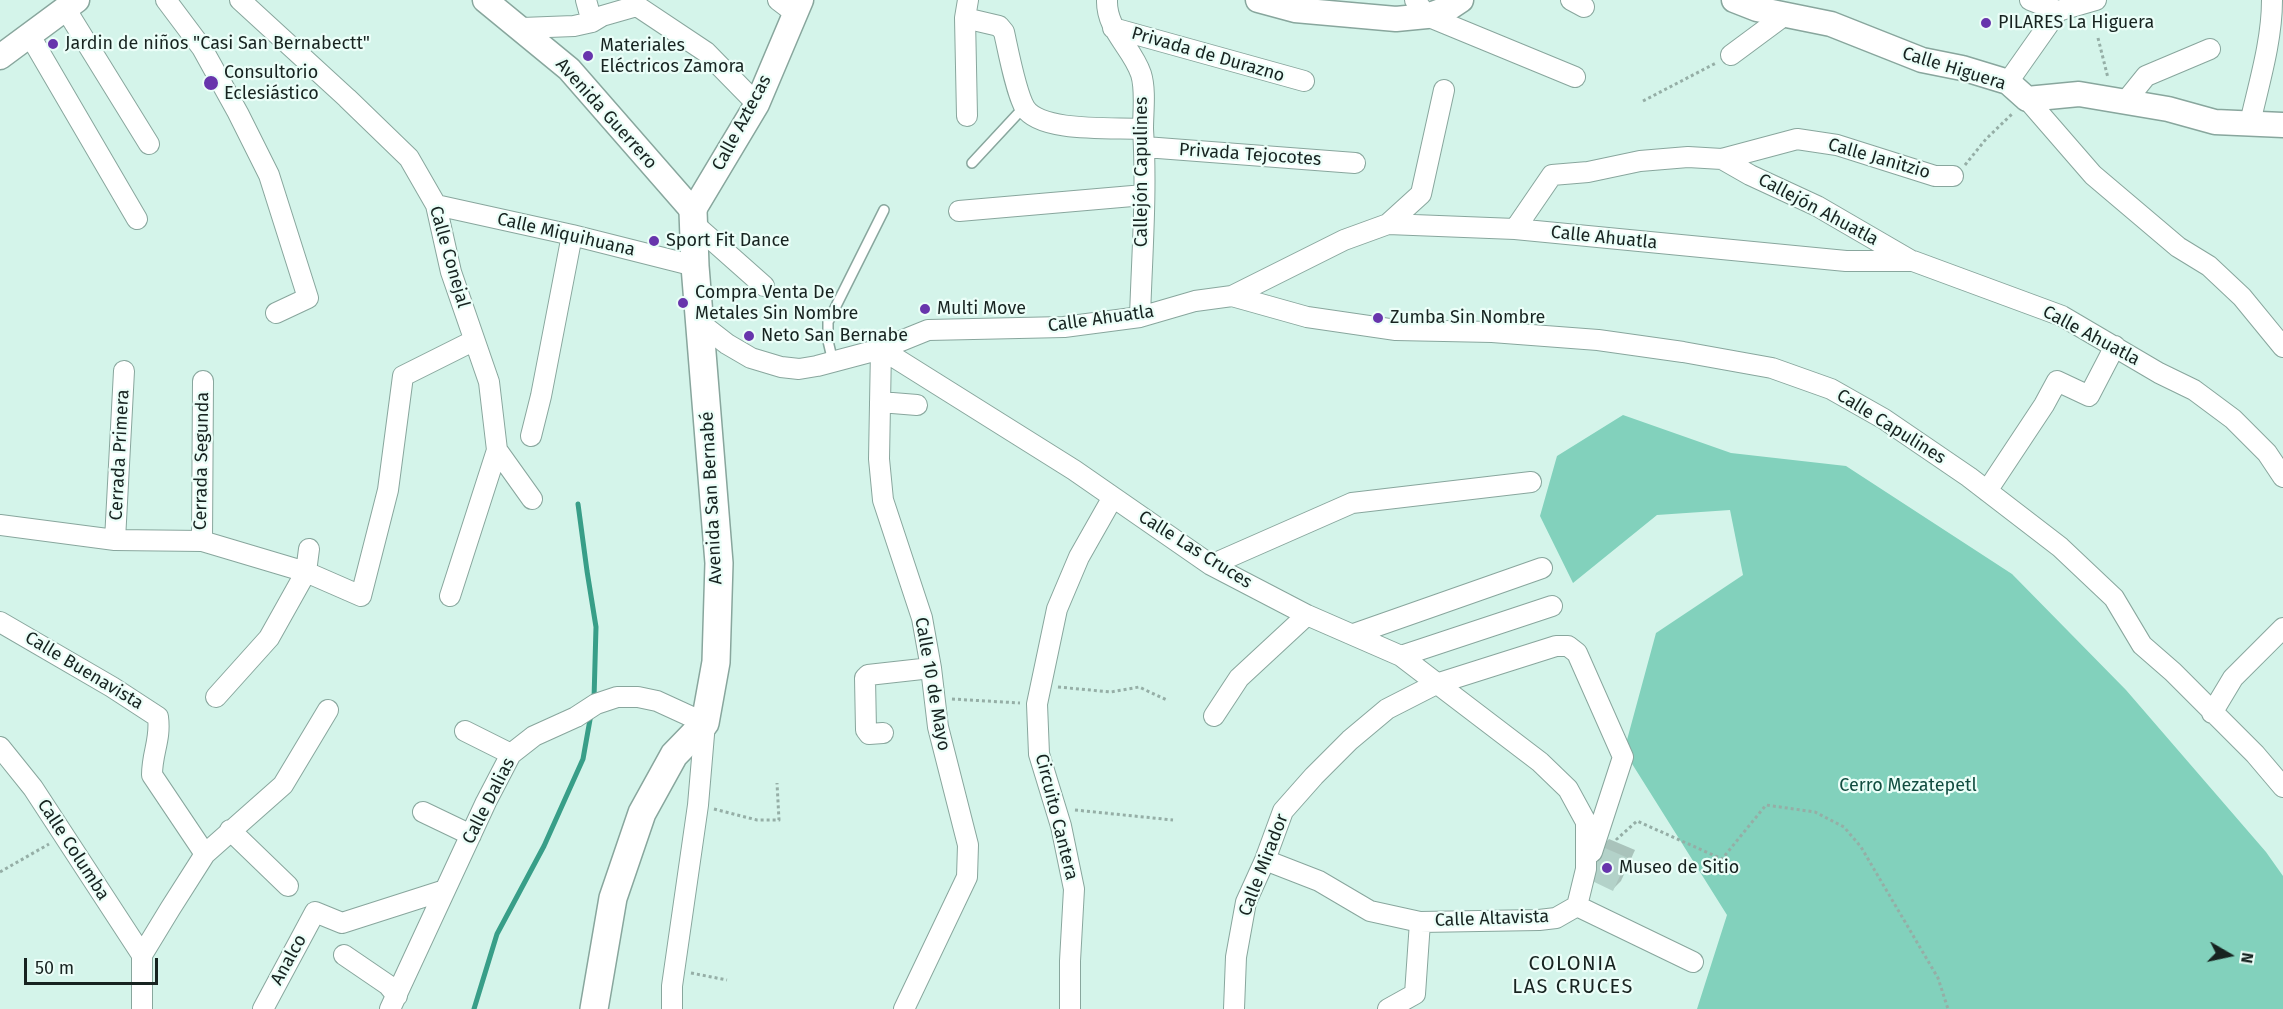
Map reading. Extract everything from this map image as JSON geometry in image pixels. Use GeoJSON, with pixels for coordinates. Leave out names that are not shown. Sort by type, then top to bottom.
{"type":"FeatureCollection","features":[{"type":"Feature","properties":{"kind":"main road","name":"Avenida San Bernabé"},"geometry":{"type":"LineString","coordinates":[[693,217],[719,563],[716,662],[705,723]]}},
{"type":"Feature","properties":{"kind":"main road"},"geometry":{"type":"LineString","coordinates":[[594,1009],[613,898],[642,813],[674,755],[705,723]]}},
{"type":"Feature","properties":{"kind":"street"},"geometry":{"type":"LineString","coordinates":[[166,0],[202,48],[269,175],[308,298],[276,314]]}},
{"type":"Feature","properties":{"kind":"street","name":"Calle Conejal"},"geometry":{"type":"LineString","coordinates":[[240,0],[409,158],[436,205],[451,272],[489,382],[497,450],[450,596]]}},
{"type":"Feature","properties":{"kind":"street","name":"Avenida Guerrero"},"geometry":{"type":"LineString","coordinates":[[485,0],[522,28],[569,69],[693,217]]}},
{"type":"Feature","properties":{"kind":"street"},"geometry":{"type":"LineString","coordinates":[[586,0],[592,22]]}},
{"type":"Feature","properties":{"kind":"street","name":"Callejón Capulines"},"geometry":{"type":"LineString","coordinates":[[1107,0],[1106,8],[1113,28],[1131,54],[1141,74],[1144,195],[1140,317]]}},
{"type":"Feature","properties":{"kind":"street"},"geometry":{"type":"LineString","coordinates":[[1258,0],[1295,10],[1396,19],[1421,8],[1449,8],[1461,0]]}},
{"type":"Feature","properties":{"kind":"street","name":"Calle Higuera"},"geometry":{"type":"LineString","coordinates":[[1734,0],[1757,9],[1831,24],[1922,60],[1962,68],[2008,82],[2027,99],[2079,94],[2168,109],[2214,122],[2283,125]]}},
{"type":"Feature","properties":{"kind":"street"},"geometry":{"type":"LineString","coordinates":[[2030,0],[2058,11],[2096,0]]}},
{"type":"Feature","properties":{"kind":"street"},"geometry":{"type":"LineString","coordinates":[[2250,123],[2265,57],[2272,0]]}},
{"type":"Feature","properties":{"kind":"street"},"geometry":{"type":"LineString","coordinates":[[0,57],[71,4],[149,144]]}},
{"type":"Feature","properties":{"kind":"street","name":"Calle Aztecas"},"geometry":{"type":"LineString","coordinates":[[693,217],[757,104],[791,4]]}},
{"type":"Feature","properties":{"kind":"street"},"geometry":{"type":"LineString","coordinates":[[522,28],[574,26],[637,6],[706,52],[757,104]]}},
{"type":"Feature","properties":{"kind":"street"},"geometry":{"type":"LineString","coordinates":[[1421,8],[1575,77]]}},
{"type":"Feature","properties":{"kind":"street"},"geometry":{"type":"LineString","coordinates":[[967,116],[967,9],[999,26],[1004,32],[1024,107]]}},
{"type":"Feature","properties":{"kind":"street"},"geometry":{"type":"LineString","coordinates":[[2008,82],[2058,11]]}},
{"type":"Feature","properties":{"kind":"street"},"geometry":{"type":"LineString","coordinates":[[1731,55],[1785,15]]}},
{"type":"Feature","properties":{"kind":"street","name":"Privada de Durazno"},"geometry":{"type":"LineString","coordinates":[[1113,28],[1304,81]]}},
{"type":"Feature","properties":{"kind":"street"},"geometry":{"type":"LineString","coordinates":[[29,34],[137,219]]}},
{"type":"Feature","properties":{"kind":"street"},"geometry":{"type":"LineString","coordinates":[[2119,101],[2146,75],[2210,50]]}},
{"type":"Feature","properties":{"kind":"street"},"geometry":{"type":"LineString","coordinates":[[1388,224],[1421,194],[1444,90]]}},
{"type":"Feature","properties":{"kind":"street"},"geometry":{"type":"LineString","coordinates":[[2027,99],[2093,175],[2178,247],[2209,266],[2242,297],[2283,347]]}},
{"type":"Feature","properties":{"kind":"street","name":"Privada Tejocotes"},"geometry":{"type":"LineString","coordinates":[[1024,107],[1036,119],[1062,125],[1144,138],[1355,163]]}},
{"type":"Feature","properties":{"kind":"street","name":"Calle Janitzio"},"geometry":{"type":"LineString","coordinates":[[1515,229],[1552,175],[1588,172],[1640,161],[1688,157],[1722,159],[1797,139],[1838,145],[1935,176],[1953,176]]}},
{"type":"Feature","properties":{"kind":"street","name":"Callejón Ahuatla"},"geometry":{"type":"LineString","coordinates":[[1722,159],[1750,175],[1817,206],[1913,261]]}},
{"type":"Feature","properties":{"kind":"street"},"geometry":{"type":"LineString","coordinates":[[959,211],[1144,195]]}},
{"type":"Feature","properties":{"kind":"street","name":"Calle Miquihuana"},"geometry":{"type":"LineString","coordinates":[[436,205],[695,266]]}},
{"type":"Feature","properties":{"kind":"street"},"geometry":{"type":"LineString","coordinates":[[693,217],[764,286]]}},
{"type":"Feature","properties":{"kind":"street","name":"Calle Ahuatla"},"geometry":{"type":"LineString","coordinates":[[881,349],[928,330],[1064,327],[1140,317],[1195,301],[1232,296],[1344,240],[1388,224],[1515,229],[1846,261],[1913,261],[2062,315],[2158,373],[2194,390],[2233,419],[2267,453],[2283,477]]}},
{"type":"Feature","properties":{"kind":"street"},"geometry":{"type":"LineString","coordinates":[[531,436],[572,236]]}},
{"type":"Feature","properties":{"kind":"street","name":"Calle Capulines"},"geometry":{"type":"LineString","coordinates":[[1232,296],[1307,316],[1396,330],[1492,332],[1598,340],[1683,352],[1772,368],[1830,389],[1875,414],[1987,491],[2060,547],[2114,598],[2142,645],[2174,672],[2255,754],[2283,787]]}},
{"type":"Feature","properties":{"kind":"street"},"geometry":{"type":"LineString","coordinates":[[700,323],[727,344],[752,358],[782,367],[799,369],[881,349]]}},
{"type":"Feature","properties":{"kind":"street"},"geometry":{"type":"LineString","coordinates":[[0,525],[115,540],[202,541],[306,572],[361,596],[388,490],[403,376],[473,341]]}},
{"type":"Feature","properties":{"kind":"street"},"geometry":{"type":"LineString","coordinates":[[1987,491],[2044,405],[2057,381],[2089,396],[2115,346]]}},
{"type":"Feature","properties":{"kind":"street","name":"Calle 10 de Mayo"},"geometry":{"type":"LineString","coordinates":[[881,349],[879,459],[883,500],[922,618],[938,728],[968,845],[967,877],[904,1009]]}},
{"type":"Feature","properties":{"kind":"street","name":"Calle Las Cruces"},"geometry":{"type":"LineString","coordinates":[[881,349],[1074,470],[1211,565],[1306,615],[1401,656],[1540,762],[1568,789],[1586,822],[1586,869],[1576,906]]}},
{"type":"Feature","properties":{"kind":"street","name":"Cerrada Primera"},"geometry":{"type":"LineString","coordinates":[[115,540],[124,371]]}},
{"type":"Feature","properties":{"kind":"street","name":"Cerrada Segunda"},"geometry":{"type":"LineString","coordinates":[[202,541],[203,381]]}},
{"type":"Feature","properties":{"kind":"street"},"geometry":{"type":"LineString","coordinates":[[880,402],[917,405]]}},
{"type":"Feature","properties":{"kind":"street"},"geometry":{"type":"LineString","coordinates":[[497,450],[532,499]]}},
{"type":"Feature","properties":{"kind":"street"},"geometry":{"type":"LineString","coordinates":[[1211,565],[1352,503],[1531,482]]}},
{"type":"Feature","properties":{"kind":"street","name":"Circuito Cantera"},"geometry":{"type":"LineString","coordinates":[[1070,1009],[1074,889],[1061,826],[1039,754],[1039,695],[1057,609],[1079,557],[1113,497]]}},
{"type":"Feature","properties":{"kind":"street"},"geometry":{"type":"LineString","coordinates":[[216,697],[269,638],[306,572],[309,549]]}},
{"type":"Feature","properties":{"kind":"street"},"geometry":{"type":"LineString","coordinates":[[1354,634],[1542,568]]}},
{"type":"Feature","properties":{"kind":"street"},"geometry":{"type":"LineString","coordinates":[[1401,656],[1552,606]]}},
{"type":"Feature","properties":{"kind":"street"},"geometry":{"type":"LineString","coordinates":[[1214,716],[1239,678],[1306,615]]}},
{"type":"Feature","properties":{"kind":"street","name":"Calle Buenavista"},"geometry":{"type":"LineString","coordinates":[[0,622],[112,687],[158,717],[160,733],[152,760],[152,775],[205,854]]}},
{"type":"Feature","properties":{"kind":"street"},"geometry":{"type":"LineString","coordinates":[[2212,713],[2233,678],[2283,628]]}},
{"type":"Feature","properties":{"kind":"street"},"geometry":{"type":"LineString","coordinates":[[1436,684],[1556,646],[1568,646],[1577,652],[1623,757],[1586,869]]}},
{"type":"Feature","properties":{"kind":"street"},"geometry":{"type":"LineString","coordinates":[[883,733],[869,734],[866,730],[865,678],[868,675],[931,668]]}},
{"type":"Feature","properties":{"kind":"street","name":"Calle Mirador"},"geometry":{"type":"LineString","coordinates":[[1234,1009],[1236,957],[1246,902],[1283,811],[1350,740],[1387,709],[1436,684]]}},
{"type":"Feature","properties":{"kind":"street","name":"Calle Dalias"},"geometry":{"type":"LineString","coordinates":[[394,1003],[486,802],[511,754],[534,736],[576,717],[596,704],[617,697],[638,697],[657,701],[705,723]]}},
{"type":"Feature","properties":{"kind":"street"},"geometry":{"type":"LineString","coordinates":[[142,1009],[142,955],[205,854],[283,785],[328,710]]}},
{"type":"Feature","properties":{"kind":"street"},"geometry":{"type":"LineString","coordinates":[[672,1009],[675,970],[698,805],[705,723]]}},
{"type":"Feature","properties":{"kind":"street"},"geometry":{"type":"LineString","coordinates":[[465,731],[511,754]]}},
{"type":"Feature","properties":{"kind":"street","name":"Calle Columba"},"geometry":{"type":"LineString","coordinates":[[0,747],[33,788],[142,955]]}},
{"type":"Feature","properties":{"kind":"street"},"geometry":{"type":"LineString","coordinates":[[423,812],[471,835]]}},
{"type":"Feature","properties":{"kind":"street"},"geometry":{"type":"LineString","coordinates":[[230,830],[288,886]]}},
{"type":"Feature","properties":{"kind":"street","name":"Calle Altavista"},"geometry":{"type":"LineString","coordinates":[[1265,860],[1319,881],[1370,911],[1420,922],[1556,918],[1576,906]]}},
{"type":"Feature","properties":{"kind":"street","name":"Analco"},"geometry":{"type":"LineString","coordinates":[[263,1009],[315,912],[342,923],[445,890]]}},
{"type":"Feature","properties":{"kind":"street"},"geometry":{"type":"LineString","coordinates":[[1576,906],[1693,962]]}},
{"type":"Feature","properties":{"kind":"street","name":"Calle Altavista"},"geometry":{"type":"LineString","coordinates":[[1388,1009],[1415,994],[1420,922]]}},
{"type":"Feature","properties":{"kind":"street"},"geometry":{"type":"LineString","coordinates":[[344,956],[388,985],[394,1003]]}},
{"type":"Feature","properties":{"kind":"lane"},"geometry":{"type":"LineString","coordinates":[[972,163],[1024,107]]}},
{"type":"Feature","properties":{"kind":"lane"},"geometry":{"type":"LineString","coordinates":[[833,362],[828,341],[828,322],[884,210]]}},
{"type":"Feature","properties":{"kind":"path"},"geometry":{"type":"LineString","coordinates":[[2098,38],[2119,101]]}},
{"type":"Feature","properties":{"kind":"path"},"geometry":{"type":"LineString","coordinates":[[1642,101],[1731,55]]}},
{"type":"Feature","properties":{"kind":"path","name":"Calle Janitzio"},"geometry":{"type":"LineString","coordinates":[[1953,176],[1969,161],[1986,139],[2027,99]]}},
{"type":"Feature","properties":{"kind":"path"},"geometry":{"type":"LineString","coordinates":[[935,698],[1111,692],[1139,687],[1167,700]]}},
{"type":"Feature","properties":{"kind":"path"},"geometry":{"type":"LineString","coordinates":[[698,805],[757,820],[779,820],[777,783]]}},
{"type":"Feature","properties":{"kind":"path"},"geometry":{"type":"LineString","coordinates":[[1600,825],[1617,839],[1637,821],[1722,859],[1766,805],[1815,812],[1844,827],[1861,847],[1938,978],[1948,1009]]}},
{"type":"Feature","properties":{"kind":"path"},"geometry":{"type":"LineString","coordinates":[[1055,808],[1126,817],[1173,819]]}},
{"type":"Feature","properties":{"kind":"path"},"geometry":{"type":"LineString","coordinates":[[0,872],[63,836]]}},
{"type":"Feature","properties":{"kind":"path"},"geometry":{"type":"LineString","coordinates":[[675,970],[727,980]]}},
{"type":"Feature","properties":{"kind":"green space","name":"Cerro Mezatepetl"},"geometry":{"type":"Polygon","coordinates":[[[1623,415],[1731,453],[1846,466],[2012,574],[2126,690],[2266,852],[2283,876],[2283,1009],[1697,1009],[1727,915],[1624,751],[1656,633],[1743,575],[1730,510],[1657,515],[1573,583],[1540,516],[1557,456],[1623,415]]]}},
{"type":"Feature","properties":{"kind":"building","name":"Museo de Sitio"},"geometry":{"type":"Polygon","coordinates":[[[1600,846],[1628,858],[1613,891],[1586,878],[1600,846]]]}},
{"type":"Feature","properties":{"kind":"waterway"},"geometry":{"type":"LineString","coordinates":[[578,504],[596,627],[594,699]]}},
{"type":"Feature","properties":{"kind":"waterway"},"geometry":{"type":"LineString","coordinates":[[474,1009],[497,934],[544,846],[583,759],[591,714]]}},
{"type":"Feature","properties":{"kind":"place","name":"PILARES La Higuera"},"geometry":{"type":"Point","coordinates":[1986,23]}},
{"type":"Feature","properties":{"kind":"place","name":"Jardin de niños \"Casi San Bernabectt\""},"geometry":{"type":"Point","coordinates":[53,44]}},
{"type":"Feature","properties":{"kind":"place","name":"Materiales Eléctricos Zamora"},"geometry":{"type":"Point","coordinates":[588,56]}},
{"type":"Feature","properties":{"kind":"place","name":"Consultorio Eclesiástico"},"geometry":{"type":"Point","coordinates":[211,83]}},
{"type":"Feature","properties":{"kind":"place","name":"Sport Fit Dance"},"geometry":{"type":"Point","coordinates":[654,241]}},
{"type":"Feature","properties":{"kind":"place","name":"Compra Venta De Metales Sin Nombre"},"geometry":{"type":"Point","coordinates":[683,303]}},
{"type":"Feature","properties":{"kind":"place","name":"Multi Move"},"geometry":{"type":"Point","coordinates":[925,309]}},
{"type":"Feature","properties":{"kind":"place","name":"Zumba Sin Nombre"},"geometry":{"type":"Point","coordinates":[1378,318]}},
{"type":"Feature","properties":{"kind":"place","name":"Neto San Bernabe"},"geometry":{"type":"Point","coordinates":[749,336]}},
{"type":"Feature","properties":{"kind":"place","name":"Museo de Sitio"},"geometry":{"type":"Point","coordinates":[1607,868]}},
{"type":"Feature","properties":{"kind":"district","name":"COLONIA LAS CRUCES"},"geometry":{"type":"Point","coordinates":[1573,976]}}]}
